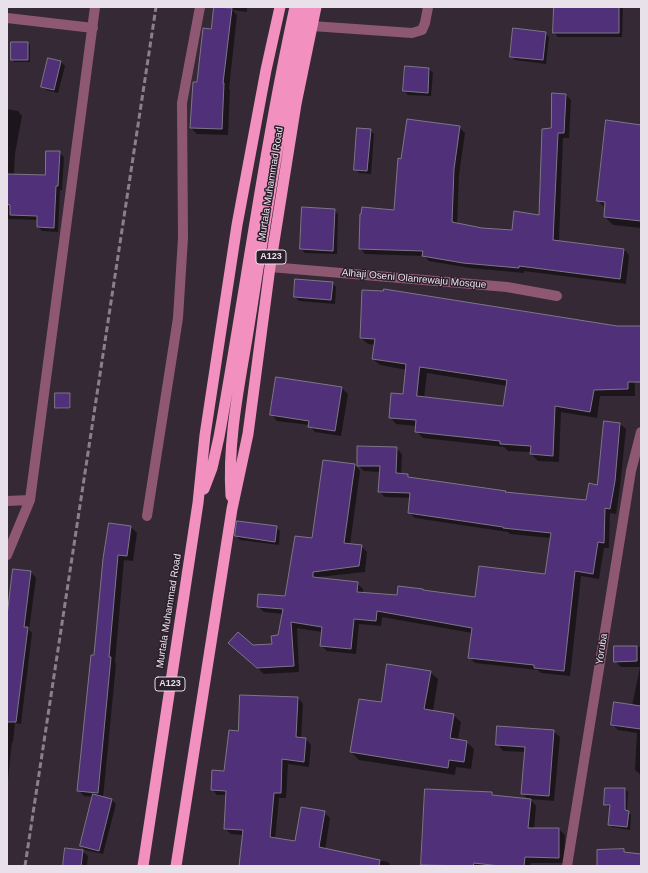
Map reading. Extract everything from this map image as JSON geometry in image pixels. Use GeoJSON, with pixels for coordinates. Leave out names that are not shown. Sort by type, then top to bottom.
{"type":"FeatureCollection","features":[{"type":"Feature","properties":{"kind":"highway","name":"Murtala Muhammad Road"},"geometry":{"type":"LineString","coordinates":[[142,866],[198,503],[205,435],[237,225],[266,70],[280,7]]}},
{"type":"Feature","properties":{"kind":"highway","name":"Murtala Muhammad Road"},"geometry":{"type":"LineString","coordinates":[[232,508],[230,471],[231,440],[242,339],[267,151],[295,7]]}},
{"type":"Feature","properties":{"kind":"highway","name":"Murtala Muhammad Road"},"geometry":{"type":"LineString","coordinates":[[198,503],[212,468],[242,339],[293,63],[305,7]]}},
{"type":"Feature","properties":{"kind":"highway","name":"Murtala Muhammad Road"},"geometry":{"type":"LineString","coordinates":[[176,866],[232,508],[248,434],[270,268],[296,104],[316,7]]}},
{"type":"Feature","properties":{"kind":"street"},"geometry":{"type":"LineString","coordinates":[[7,555],[30,500],[94,7]]}},
{"type":"Feature","properties":{"kind":"street"},"geometry":{"type":"LineString","coordinates":[[147,516],[178,318],[183,238],[182,103],[200,7]]}},
{"type":"Feature","properties":{"kind":"street"},"geometry":{"type":"LineString","coordinates":[[312,26],[412,33],[422,30],[428,7]]}},
{"type":"Feature","properties":{"kind":"street"},"geometry":{"type":"LineString","coordinates":[[7,18],[92,28]]}},
{"type":"Feature","properties":{"kind":"street","name":"Alhaji Oseni Olanrewaju Mosque"},"geometry":{"type":"LineString","coordinates":[[270,268],[507,287],[557,296]]}},
{"type":"Feature","properties":{"kind":"street","name":"Yoruba"},"geometry":{"type":"LineString","coordinates":[[567,866],[631,471],[641,432]]}},
{"type":"Feature","properties":{"kind":"street"},"geometry":{"type":"LineString","coordinates":[[7,502],[30,500]]}},
{"type":"Feature","properties":{"kind":"building"},"geometry":{"type":"Polygon","coordinates":[[[214,7],[232,8],[223,83],[222,129],[190,128],[193,82],[197,82],[203,28],[211,29],[214,7]]]}},
{"type":"Feature","properties":{"kind":"building"},"geometry":{"type":"Polygon","coordinates":[[[554,7],[619,7],[619,33],[553,33],[554,7]]]}},
{"type":"Feature","properties":{"kind":"building"},"geometry":{"type":"Polygon","coordinates":[[[513,28],[546,32],[543,60],[510,57],[513,28]]]}},
{"type":"Feature","properties":{"kind":"building"},"geometry":{"type":"Polygon","coordinates":[[[11,42],[28,42],[28,60],[11,60],[11,42]]]}},
{"type":"Feature","properties":{"kind":"building"},"geometry":{"type":"Polygon","coordinates":[[[48,58],[61,61],[54,90],[41,87],[48,58]]]}},
{"type":"Feature","properties":{"kind":"building"},"geometry":{"type":"Polygon","coordinates":[[[405,66],[429,68],[428,93],[403,91],[405,66]]]}},
{"type":"Feature","properties":{"kind":"building"},"geometry":{"type":"Polygon","coordinates":[[[552,93],[566,94],[564,133],[558,133],[553,240],[624,249],[620,279],[519,266],[519,268],[463,263],[422,256],[423,251],[359,249],[360,214],[362,207],[394,210],[398,158],[401,159],[407,119],[460,126],[454,169],[452,222],[482,228],[512,230],[514,211],[539,215],[542,129],[551,128],[552,93]]]}},
{"type":"Feature","properties":{"kind":"building"},"geometry":{"type":"Polygon","coordinates":[[[606,120],[641,125],[641,221],[604,217],[605,202],[597,201],[606,120]]]}},
{"type":"Feature","properties":{"kind":"building"},"geometry":{"type":"Polygon","coordinates":[[[357,128],[371,129],[367,171],[354,170],[357,128]]]}},
{"type":"Feature","properties":{"kind":"building"},"geometry":{"type":"Polygon","coordinates":[[[46,151],[60,151],[58,186],[56,186],[54,228],[37,227],[37,216],[10,215],[10,205],[7,204],[7,174],[45,175],[46,151]]]}},
{"type":"Feature","properties":{"kind":"building"},"geometry":{"type":"Polygon","coordinates":[[[302,207],[335,209],[333,251],[300,249],[302,207]]]}},
{"type":"Feature","properties":{"kind":"building"},"geometry":{"type":"Polygon","coordinates":[[[295,279],[333,282],[331,300],[294,297],[295,279]]]}},
{"type":"Feature","properties":{"kind":"building"},"geometry":{"type":"Polygon","coordinates":[[[384,289],[617,326],[641,326],[641,382],[628,382],[628,389],[594,390],[590,412],[555,406],[553,456],[530,454],[531,446],[500,444],[500,441],[415,432],[416,420],[389,418],[391,393],[403,394],[406,364],[372,359],[375,339],[360,338],[362,290],[383,291],[384,289]],[[420,367],[417,396],[503,406],[507,380],[420,367]]]}},
{"type":"Feature","properties":{"kind":"building"},"geometry":{"type":"Polygon","coordinates":[[[276,377],[342,387],[335,431],[308,427],[309,421],[270,415],[276,377]]]}},
{"type":"Feature","properties":{"kind":"building"},"geometry":{"type":"Polygon","coordinates":[[[55,393],[70,393],[70,408],[55,408],[55,393]]]}},
{"type":"Feature","properties":{"kind":"building"},"geometry":{"type":"Polygon","coordinates":[[[604,421],[620,423],[615,481],[610,509],[605,508],[604,543],[598,542],[593,574],[575,571],[564,671],[534,668],[534,665],[468,658],[472,628],[377,611],[376,621],[354,619],[351,649],[320,646],[322,627],[291,622],[294,666],[257,668],[228,643],[238,632],[253,645],[272,644],[271,636],[278,635],[283,609],[257,607],[258,594],[285,596],[295,536],[312,538],[323,460],[355,464],[344,543],[362,545],[359,566],[313,572],[313,577],[358,582],[357,592],[397,595],[398,586],[475,597],[479,566],[545,574],[551,533],[503,528],[408,513],[410,493],[378,492],[380,466],[357,466],[357,446],[397,447],[396,473],[408,474],[408,477],[506,491],[505,492],[586,500],[589,483],[597,485],[604,421]]]}},
{"type":"Feature","properties":{"kind":"building"},"geometry":{"type":"Polygon","coordinates":[[[237,521],[277,526],[275,542],[235,536],[237,521]]]}},
{"type":"Feature","properties":{"kind":"building"},"geometry":{"type":"Polygon","coordinates":[[[109,523],[131,526],[127,556],[118,555],[109,657],[111,657],[98,793],[77,791],[91,655],[94,655],[103,559],[109,523]]]}},
{"type":"Feature","properties":{"kind":"building"},"geometry":{"type":"Polygon","coordinates":[[[13,569],[31,571],[24,627],[28,627],[16,722],[7,722],[7,616],[13,569]]]}},
{"type":"Feature","properties":{"kind":"building"},"geometry":{"type":"Polygon","coordinates":[[[614,646],[637,646],[637,661],[614,662],[614,646]]]}},
{"type":"Feature","properties":{"kind":"building"},"geometry":{"type":"Polygon","coordinates":[[[387,664],[431,671],[424,709],[454,714],[450,738],[467,741],[464,762],[449,760],[448,768],[350,752],[359,699],[381,702],[387,664]]]}},
{"type":"Feature","properties":{"kind":"building"},"geometry":{"type":"Polygon","coordinates":[[[240,695],[298,697],[296,737],[306,738],[304,762],[282,759],[281,793],[274,793],[270,837],[295,841],[301,807],[325,811],[319,847],[380,860],[379,866],[239,866],[243,830],[224,829],[226,791],[211,790],[212,770],[224,771],[229,730],[238,731],[240,695]]]}},
{"type":"Feature","properties":{"kind":"building"},"geometry":{"type":"Polygon","coordinates":[[[614,702],[641,706],[641,729],[611,725],[614,702]]]}},
{"type":"Feature","properties":{"kind":"building"},"geometry":{"type":"Polygon","coordinates":[[[497,726],[554,730],[549,796],[521,794],[525,747],[496,745],[497,726]]]}},
{"type":"Feature","properties":{"kind":"building"},"geometry":{"type":"Polygon","coordinates":[[[605,788],[625,788],[625,810],[629,811],[627,827],[608,825],[610,805],[604,805],[605,788]]]}},
{"type":"Feature","properties":{"kind":"building"},"geometry":{"type":"Polygon","coordinates":[[[425,789],[492,792],[492,795],[531,799],[528,828],[559,828],[559,858],[525,857],[524,866],[500,866],[474,863],[473,866],[421,865],[425,789]]]}},
{"type":"Feature","properties":{"kind":"building"},"geometry":{"type":"Polygon","coordinates":[[[93,794],[112,799],[99,851],[80,846],[93,794]]]}},
{"type":"Feature","properties":{"kind":"building"},"geometry":{"type":"Polygon","coordinates":[[[65,848],[83,850],[81,866],[63,866],[65,848]]]}},
{"type":"Feature","properties":{"kind":"building"},"geometry":{"type":"Polygon","coordinates":[[[624,849],[624,852],[641,854],[641,866],[597,866],[597,850],[624,849]]]}},
{"type":"Feature","properties":{"kind":"railway"},"geometry":{"type":"LineString","coordinates":[[25,866],[156,7]]}}]}
